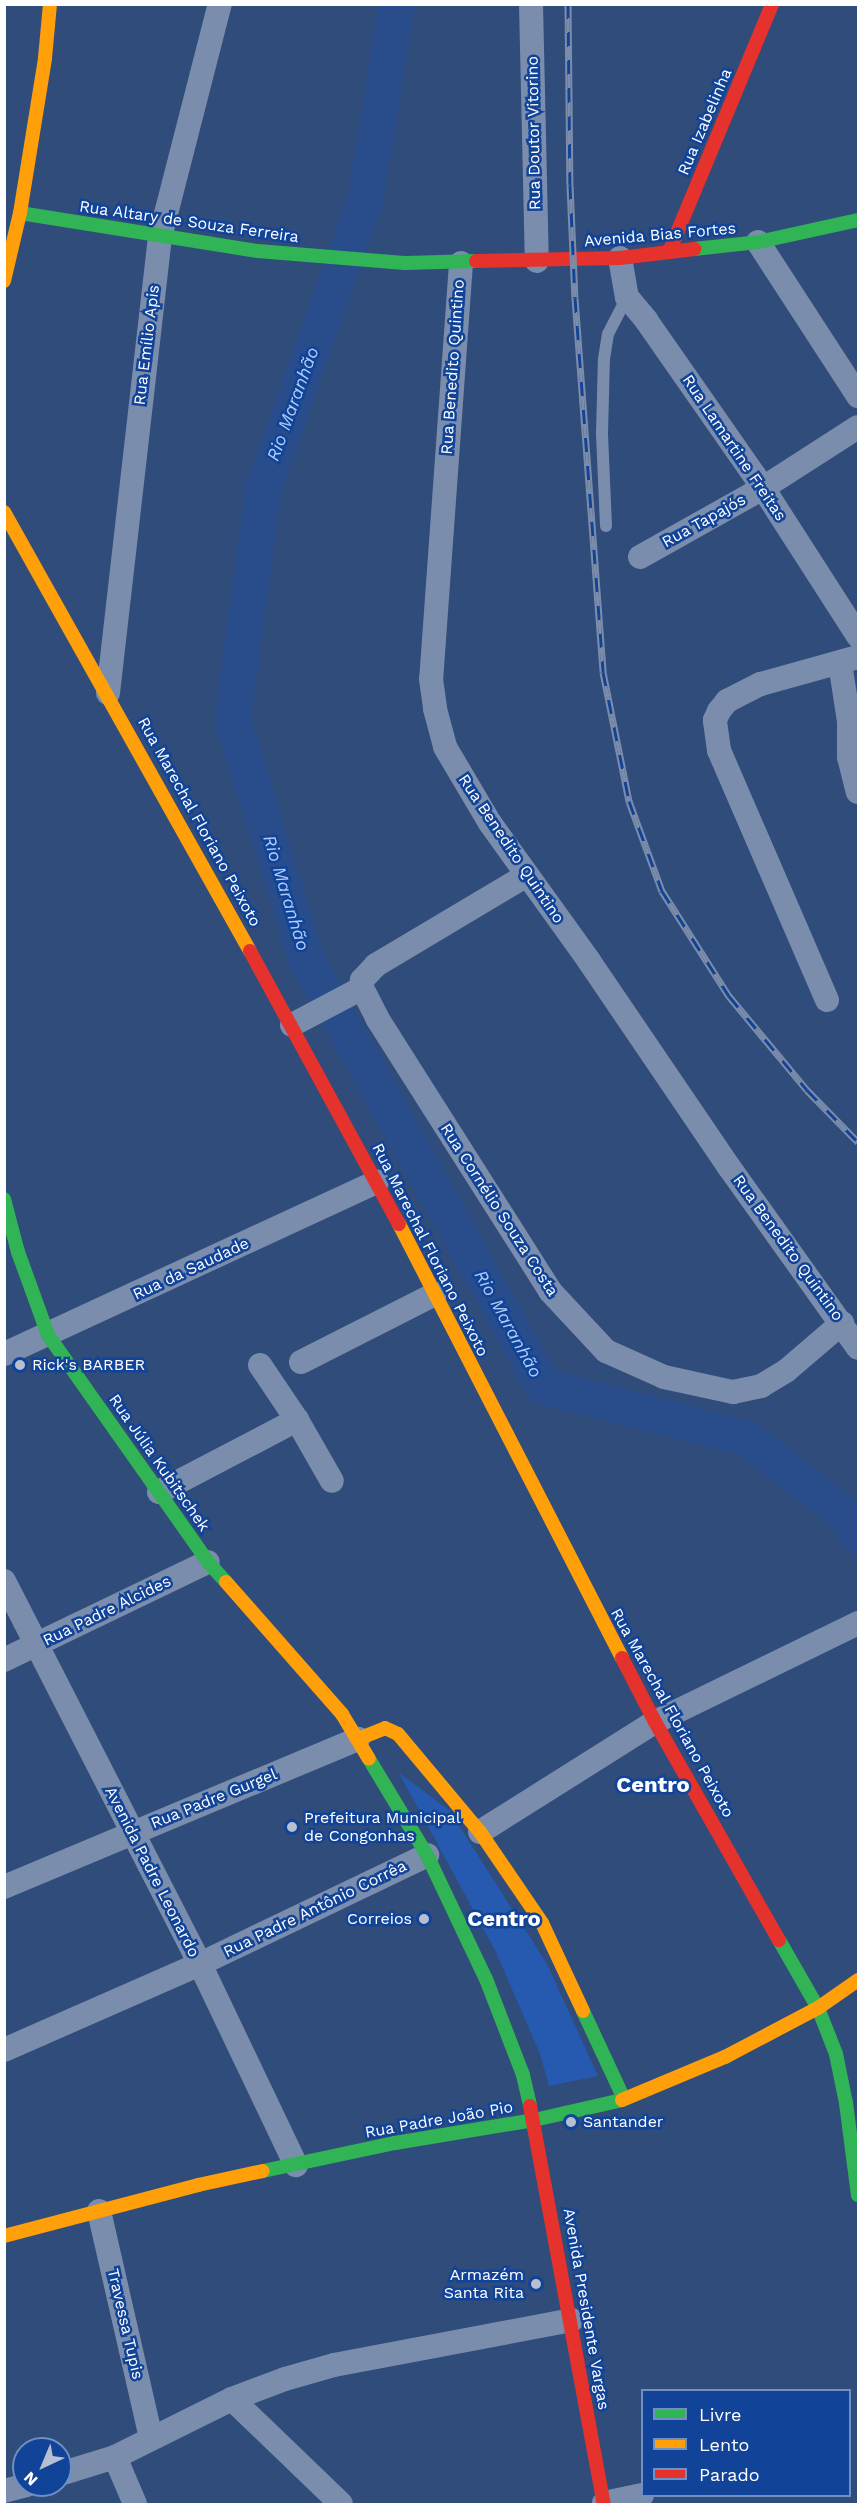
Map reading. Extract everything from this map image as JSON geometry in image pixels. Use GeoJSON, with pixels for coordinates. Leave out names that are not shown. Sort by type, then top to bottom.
{"type":"FeatureCollection","features":[{"type":"Feature","properties":{"kind":"main road"},"geometry":{"type":"LineString","coordinates":[[4,281],[20,213],[45,58],[50,4]]}},
{"type":"Feature","properties":{"kind":"main road","name":"Rua Izabelinha"},"geometry":{"type":"LineString","coordinates":[[669,252],[772,4]]}},
{"type":"Feature","properties":{"kind":"main road","name":"Rua Altary de Souza Ferreira"},"geometry":{"type":"LineString","coordinates":[[20,213],[258,251],[405,264],[461,263]]}},
{"type":"Feature","properties":{"kind":"main road","name":"Avenida Bias Fortes"},"geometry":{"type":"LineString","coordinates":[[461,263],[620,258],[758,242],[858,220]]}},
{"type":"Feature","properties":{"kind":"main road","name":"Rua Marechal Floriano Peixoto"},"geometry":{"type":"LineString","coordinates":[[4,512],[300,1020],[377,1182],[655,1722],[818,2008],[838,2064],[858,2195]]}},
{"type":"Feature","properties":{"kind":"main road","name":"Rua Júlia Kubitschek"},"geometry":{"type":"LineString","coordinates":[[5,1203],[18,1252],[48,1335],[208,1562],[342,1714],[427,1855]]}},
{"type":"Feature","properties":{"kind":"main road"},"geometry":{"type":"LineString","coordinates":[[358,1739],[385,1728],[398,1734],[480,1832],[542,1923],[624,2099]]}},
{"type":"Feature","properties":{"kind":"main road","name":"Avenida Presidente Vargas"},"geometry":{"type":"LineString","coordinates":[[427,1855],[486,1979],[523,2075],[534,2120],[572,2320],[604,2504]]}},
{"type":"Feature","properties":{"kind":"main road","name":"Rua Padre João Pio"},"geometry":{"type":"LineString","coordinates":[[4,2236],[198,2185],[395,2143],[534,2120],[624,2099],[725,2057],[818,2008],[858,1980]]}},
{"type":"Feature","properties":{"kind":"street","name":"Rua Emílio Apis"},"geometry":{"type":"LineString","coordinates":[[108,693],[160,237],[220,4]]}},
{"type":"Feature","properties":{"kind":"street","name":"Rua Doutor Vitorino"},"geometry":{"type":"LineString","coordinates":[[531,4],[537,261]]}},
{"type":"Feature","properties":{"kind":"street"},"geometry":{"type":"LineString","coordinates":[[758,242],[852,368],[858,396]]}},
{"type":"Feature","properties":{"kind":"street","name":"Rua Lamartine Freitas"},"geometry":{"type":"LineString","coordinates":[[620,258],[627,297],[646,320],[762,488],[858,636]]}},
{"type":"Feature","properties":{"kind":"street","name":"Rua Benedito Quintino"},"geometry":{"type":"LineString","coordinates":[[461,263],[432,689],[445,747],[490,823],[590,961],[729,1167],[858,1348]]}},
{"type":"Feature","properties":{"kind":"street","name":"Rua Tapajós"},"geometry":{"type":"LineString","coordinates":[[640,557],[762,488],[858,427]]}},
{"type":"Feature","properties":{"kind":"street"},"geometry":{"type":"LineString","coordinates":[[827,1000],[719,750],[715,731],[719,711],[735,696],[761,684],[849,660],[849,757],[858,792]]}},
{"type":"Feature","properties":{"kind":"street"},"geometry":{"type":"LineString","coordinates":[[300,1020],[362,988],[362,980],[376,965],[527,875]]}},
{"type":"Feature","properties":{"kind":"street","name":"Rua Cornélio Souza Costa"},"geometry":{"type":"LineString","coordinates":[[362,988],[377,1018],[550,1292],[606,1351],[664,1377],[733,1392],[761,1386],[786,1371],[842,1323]]}},
{"type":"Feature","properties":{"kind":"street","name":"Rua da Saudade"},"geometry":{"type":"LineString","coordinates":[[4,1354],[377,1182]]}},
{"type":"Feature","properties":{"kind":"street"},"geometry":{"type":"LineString","coordinates":[[301,1362],[435,1294]]}},
{"type":"Feature","properties":{"kind":"street"},"geometry":{"type":"LineString","coordinates":[[260,1365],[297,1420],[332,1481]]}},
{"type":"Feature","properties":{"kind":"street"},"geometry":{"type":"LineString","coordinates":[[159,1492],[297,1420]]}},
{"type":"Feature","properties":{"kind":"street","name":"Rua Padre Alcides"},"geometry":{"type":"LineString","coordinates":[[4,1660],[208,1562]]}},
{"type":"Feature","properties":{"kind":"street","name":"Avenida Padre Leonardo"},"geometry":{"type":"LineString","coordinates":[[4,1581],[200,1964],[296,2165]]}},
{"type":"Feature","properties":{"kind":"street"},"geometry":{"type":"LineString","coordinates":[[480,1832],[655,1722],[858,1623]]}},
{"type":"Feature","properties":{"kind":"street","name":"Rua Padre Gurgel"},"geometry":{"type":"LineString","coordinates":[[4,1887],[358,1739]]}},
{"type":"Feature","properties":{"kind":"street","name":"Rua Padre Antônio Corrêa"},"geometry":{"type":"LineString","coordinates":[[4,2050],[200,1964],[427,1855]]}},
{"type":"Feature","properties":{"kind":"street","name":"Travessa Tupis"},"geometry":{"type":"LineString","coordinates":[[99,2211],[151,2438]]}},
{"type":"Feature","properties":{"kind":"street"},"geometry":{"type":"LineString","coordinates":[[72,2470],[115,2457],[232,2399],[285,2379],[334,2365],[572,2320]]}},
{"type":"Feature","properties":{"kind":"street"},"geometry":{"type":"LineString","coordinates":[[232,2399],[341,2505]]}},
{"type":"Feature","properties":{"kind":"street"},"geometry":{"type":"LineString","coordinates":[[115,2457],[135,2505]]}},
{"type":"Feature","properties":{"kind":"street"},"geometry":{"type":"LineString","coordinates":[[604,2504],[641,2495]]}},
{"type":"Feature","properties":{"kind":"lane"},"geometry":{"type":"LineString","coordinates":[[606,526],[602,433],[604,359],[608,334],[627,297]]}},
{"type":"Feature","properties":{"kind":"shaded area"},"geometry":{"type":"Polygon","coordinates":[[[399,1773],[449,1810],[547,1964],[598,2076],[549,2086],[540,2054],[496,1952],[399,1773]]]}},
{"type":"Feature","properties":{"kind":"waterway","name":"Rio Maranhão"},"geometry":{"type":"LineString","coordinates":[[397,4],[365,201],[263,489],[233,720],[306,958],[543,1386],[748,1439],[846,1515],[858,1537]]}},
{"type":"Feature","properties":{"kind":"railway"},"geometry":{"type":"LineString","coordinates":[[568,4],[570,185],[575,298],[603,672],[629,801],[662,891],[729,996],[807,1090],[858,1142]]}},
{"type":"Feature","properties":{"kind":"traffic: fast"},"geometry":{"type":"LineString","coordinates":[[20,213],[258,251],[405,263],[476,261]]}},
{"type":"Feature","properties":{"kind":"traffic: fast"},"geometry":{"type":"LineString","coordinates":[[694,249],[758,242],[858,220]]}},
{"type":"Feature","properties":{"kind":"traffic: fast"},"geometry":{"type":"LineString","coordinates":[[4,1199],[18,1252],[48,1335],[208,1562],[226,1582]]}},
{"type":"Feature","properties":{"kind":"traffic: fast"},"geometry":{"type":"LineString","coordinates":[[369,1759],[427,1855],[486,1979],[523,2075],[530,2106]]}},
{"type":"Feature","properties":{"kind":"traffic: fast"},"geometry":{"type":"LineString","coordinates":[[779,1940],[818,2008],[836,2054],[846,2103],[858,2195]]}},
{"type":"Feature","properties":{"kind":"traffic: fast"},"geometry":{"type":"LineString","coordinates":[[583,2011],[624,2099]]}},
{"type":"Feature","properties":{"kind":"traffic: fast"},"geometry":{"type":"LineString","coordinates":[[263,2171],[395,2143],[534,2120],[622,2100]]}},
{"type":"Feature","properties":{"kind":"traffic: slow"},"geometry":{"type":"LineString","coordinates":[[4,281],[20,213],[45,58],[50,4]]}},
{"type":"Feature","properties":{"kind":"traffic: slow"},"geometry":{"type":"LineString","coordinates":[[4,512],[250,951]]}},
{"type":"Feature","properties":{"kind":"traffic: slow"},"geometry":{"type":"LineString","coordinates":[[399,1224],[622,1658]]}},
{"type":"Feature","properties":{"kind":"traffic: slow"},"geometry":{"type":"LineString","coordinates":[[226,1582],[342,1714],[369,1759]]}},
{"type":"Feature","properties":{"kind":"traffic: slow"},"geometry":{"type":"LineString","coordinates":[[358,1739],[385,1728],[398,1734],[480,1832],[542,1923],[583,2011]]}},
{"type":"Feature","properties":{"kind":"traffic: slow"},"geometry":{"type":"LineString","coordinates":[[622,2100],[725,2057],[818,2008],[858,1980]]}},
{"type":"Feature","properties":{"kind":"traffic: slow"},"geometry":{"type":"LineString","coordinates":[[4,2236],[198,2185],[263,2171]]}},
{"type":"Feature","properties":{"kind":"traffic: jam"},"geometry":{"type":"LineString","coordinates":[[669,252],[772,4]]}},
{"type":"Feature","properties":{"kind":"traffic: jam"},"geometry":{"type":"LineString","coordinates":[[476,261],[620,258],[694,249]]}},
{"type":"Feature","properties":{"kind":"traffic: jam"},"geometry":{"type":"LineString","coordinates":[[250,951],[399,1224]]}},
{"type":"Feature","properties":{"kind":"traffic: jam"},"geometry":{"type":"LineString","coordinates":[[622,1658],[655,1722],[779,1940]]}},
{"type":"Feature","properties":{"kind":"traffic: jam"},"geometry":{"type":"LineString","coordinates":[[530,2106],[604,2504]]}},
{"type":"Feature","properties":{"kind":"place","name":"Rick's BARBER"},"geometry":{"type":"Point","coordinates":[20,1365]}},
{"type":"Feature","properties":{"kind":"place","name":"Prefeitura Municipal de Congonhas"},"geometry":{"type":"Point","coordinates":[292,1827]}},
{"type":"Feature","properties":{"kind":"place","name":"Correios"},"geometry":{"type":"Point","coordinates":[424,1919]}},
{"type":"Feature","properties":{"kind":"place","name":"Santander"},"geometry":{"type":"Point","coordinates":[571,2122]}},
{"type":"Feature","properties":{"kind":"place","name":"Armazém Santa Rita"},"geometry":{"type":"Point","coordinates":[536,2284]}},
{"type":"Feature","properties":{"kind":"district","name":"Centro"},"geometry":{"type":"Point","coordinates":[653,1785]}},
{"type":"Feature","properties":{"kind":"district","name":"Centro"},"geometry":{"type":"Point","coordinates":[504,1919]}}]}
